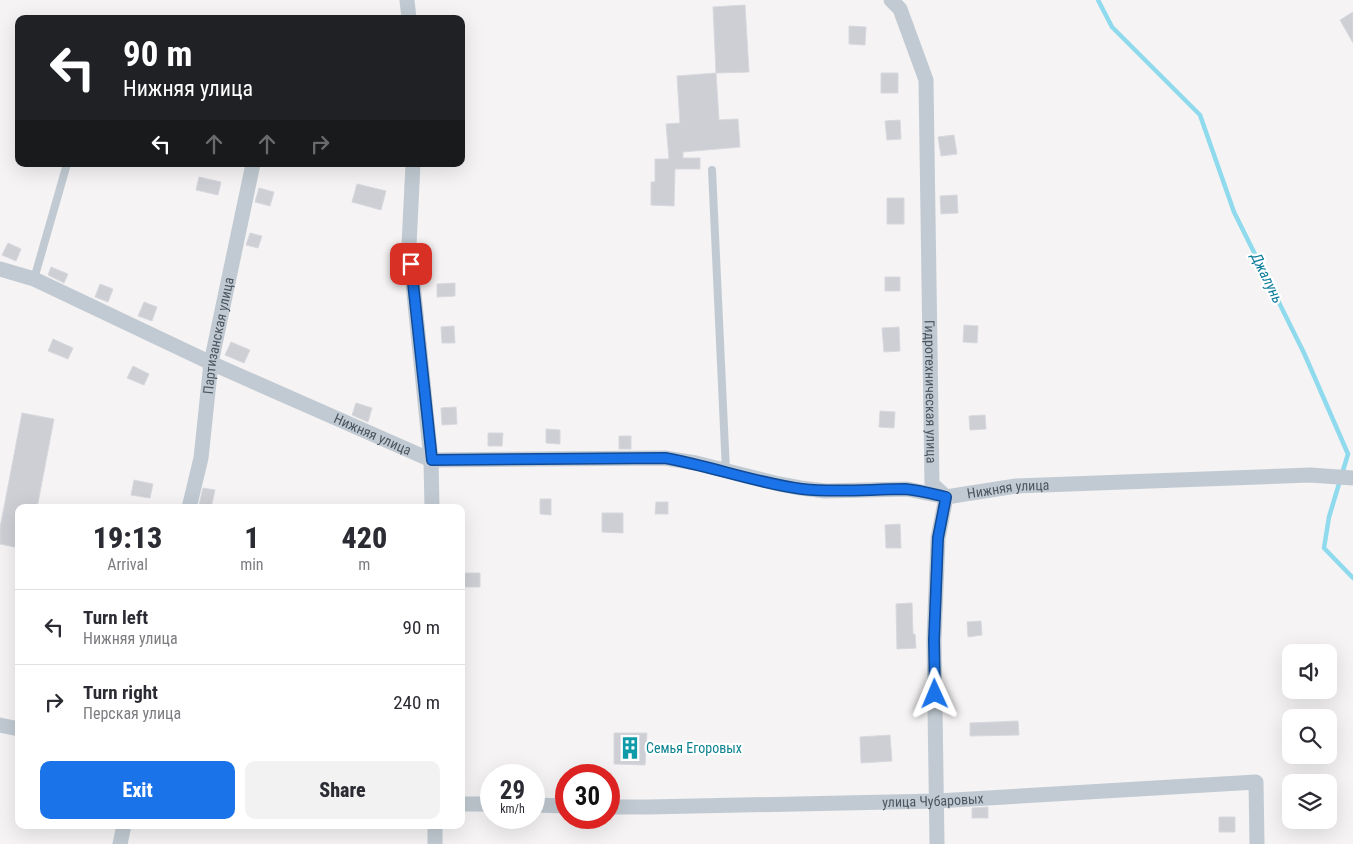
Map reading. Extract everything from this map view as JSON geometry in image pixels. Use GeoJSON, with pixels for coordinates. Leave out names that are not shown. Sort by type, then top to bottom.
{"type":"FeatureCollection","features":[{"type":"Feature","properties":{"kind":"street"},"geometry":{"type":"LineString","coordinates":[[407,0],[409,15]]}},
{"type":"Feature","properties":{"kind":"street","name":"Гидротехническая улица"},"geometry":{"type":"LineString","coordinates":[[892,0],[900,9],[926,80],[932,484],[946,497]]}},
{"type":"Feature","properties":{"kind":"street","name":"Партизанская улица"},"geometry":{"type":"LineString","coordinates":[[190,504],[201,458],[211,363],[252,167]]}},
{"type":"Feature","properties":{"kind":"street"},"geometry":{"type":"LineString","coordinates":[[413,167],[409,245],[432,460],[432,504]]}},
{"type":"Feature","properties":{"kind":"street","name":"Нижняя улица"},"geometry":{"type":"LineString","coordinates":[[0,269],[34,279],[211,363],[432,460],[665,458],[696,463],[801,488],[825,491],[907,489],[946,497],[1016,486],[1310,476],[1353,478]]}},
{"type":"Feature","properties":{"kind":"street"},"geometry":{"type":"LineString","coordinates":[[937,844],[934,640],[938,538],[946,497]]}},
{"type":"Feature","properties":{"kind":"street"},"geometry":{"type":"LineString","coordinates":[[0,725],[15,728]]}},
{"type":"Feature","properties":{"kind":"street","name":"улица Чубаровых"},"geometry":{"type":"LineString","coordinates":[[620,807],[937,801],[1256,782],[1257,844]]}},
{"type":"Feature","properties":{"kind":"street"},"geometry":{"type":"LineString","coordinates":[[465,804],[480,804]]}},
{"type":"Feature","properties":{"kind":"street"},"geometry":{"type":"LineString","coordinates":[[120,844],[123,829]]}},
{"type":"Feature","properties":{"kind":"street"},"geometry":{"type":"LineString","coordinates":[[435,829],[435,844]]}},
{"type":"Feature","properties":{"kind":"lane"},"geometry":{"type":"LineString","coordinates":[[34,279],[66,167]]}},
{"type":"Feature","properties":{"kind":"lane"},"geometry":{"type":"LineString","coordinates":[[712,170],[726,471]]}},
{"type":"Feature","properties":{"kind":"building"},"geometry":{"type":"Polygon","coordinates":[[[745,5],[749,72],[716,73],[713,7],[745,5]]]}},
{"type":"Feature","properties":{"kind":"building"},"geometry":{"type":"Polygon","coordinates":[[[1353,12],[1353,43],[1340,20],[1353,12]]]}},
{"type":"Feature","properties":{"kind":"building"},"geometry":{"type":"Polygon","coordinates":[[[849,26],[866,27],[865,45],[849,44],[849,26]]]}},
{"type":"Feature","properties":{"kind":"building"},"geometry":{"type":"Polygon","coordinates":[[[716,73],[719,120],[738,119],[740,147],[683,152],[683,158],[700,158],[700,169],[675,169],[674,206],[651,205],[651,182],[655,182],[655,159],[669,159],[666,124],[680,123],[677,76],[716,73]]]}},
{"type":"Feature","properties":{"kind":"building"},"geometry":{"type":"Polygon","coordinates":[[[881,73],[898,73],[898,93],[881,93],[881,73]]]}},
{"type":"Feature","properties":{"kind":"building"},"geometry":{"type":"Polygon","coordinates":[[[900,120],[901,139],[887,140],[885,121],[900,120]]]}},
{"type":"Feature","properties":{"kind":"building"},"geometry":{"type":"Polygon","coordinates":[[[954,135],[957,154],[941,156],[938,137],[954,135]]]}},
{"type":"Feature","properties":{"kind":"building"},"geometry":{"type":"Polygon","coordinates":[[[199,177],[221,182],[218,195],[196,190],[199,177]]]}},
{"type":"Feature","properties":{"kind":"building"},"geometry":{"type":"Polygon","coordinates":[[[357,184],[386,191],[381,210],[352,202],[357,184]]]}},
{"type":"Feature","properties":{"kind":"building"},"geometry":{"type":"Polygon","coordinates":[[[259,188],[274,192],[270,206],[255,202],[259,188]]]}},
{"type":"Feature","properties":{"kind":"building"},"geometry":{"type":"Polygon","coordinates":[[[957,195],[958,213],[941,214],[940,196],[957,195]]]}},
{"type":"Feature","properties":{"kind":"building"},"geometry":{"type":"Polygon","coordinates":[[[887,198],[904,198],[904,224],[887,224],[887,198]]]}},
{"type":"Feature","properties":{"kind":"building"},"geometry":{"type":"Polygon","coordinates":[[[250,233],[262,236],[258,248],[246,245],[250,233]]]}},
{"type":"Feature","properties":{"kind":"building"},"geometry":{"type":"Polygon","coordinates":[[[8,243],[21,249],[16,261],[2,255],[8,243]]]}},
{"type":"Feature","properties":{"kind":"building"},"geometry":{"type":"Polygon","coordinates":[[[51,267],[68,274],[64,283],[48,275],[51,267]]]}},
{"type":"Feature","properties":{"kind":"building"},"geometry":{"type":"Polygon","coordinates":[[[885,277],[900,277],[900,291],[885,291],[885,277]]]}},
{"type":"Feature","properties":{"kind":"building"},"geometry":{"type":"Polygon","coordinates":[[[455,283],[455,296],[437,297],[437,284],[455,283]]]}},
{"type":"Feature","properties":{"kind":"building"},"geometry":{"type":"Polygon","coordinates":[[[100,284],[113,289],[108,302],[95,297],[100,284]]]}},
{"type":"Feature","properties":{"kind":"building"},"geometry":{"type":"Polygon","coordinates":[[[144,302],[157,307],[152,321],[138,316],[144,302]]]}},
{"type":"Feature","properties":{"kind":"building"},"geometry":{"type":"Polygon","coordinates":[[[964,325],[978,326],[977,343],[963,342],[964,325]]]}},
{"type":"Feature","properties":{"kind":"building"},"geometry":{"type":"Polygon","coordinates":[[[454,326],[455,343],[442,343],[441,327],[454,326]]]}},
{"type":"Feature","properties":{"kind":"building"},"geometry":{"type":"Polygon","coordinates":[[[899,327],[900,351],[884,352],[882,328],[899,327]]]}},
{"type":"Feature","properties":{"kind":"building"},"geometry":{"type":"Polygon","coordinates":[[[53,339],[73,348],[68,359],[48,351],[53,339]]]}},
{"type":"Feature","properties":{"kind":"building"},"geometry":{"type":"Polygon","coordinates":[[[231,342],[250,350],[244,363],[225,355],[231,342]]]}},
{"type":"Feature","properties":{"kind":"building"},"geometry":{"type":"Polygon","coordinates":[[[133,366],[149,374],[144,385],[127,378],[133,366]]]}},
{"type":"Feature","properties":{"kind":"building"},"geometry":{"type":"Polygon","coordinates":[[[356,403],[372,408],[368,422],[352,415],[356,403]]]}},
{"type":"Feature","properties":{"kind":"building"},"geometry":{"type":"Polygon","coordinates":[[[456,407],[457,424],[442,425],[441,408],[456,407]]]}},
{"type":"Feature","properties":{"kind":"building"},"geometry":{"type":"Polygon","coordinates":[[[880,411],[895,412],[894,428],[879,427],[880,411]]]}},
{"type":"Feature","properties":{"kind":"building"},"geometry":{"type":"Polygon","coordinates":[[[22,413],[54,419],[38,504],[15,504],[15,547],[0,544],[0,528],[22,413]]]}},
{"type":"Feature","properties":{"kind":"building"},"geometry":{"type":"Polygon","coordinates":[[[985,415],[986,429],[970,430],[969,416],[985,415]]]}},
{"type":"Feature","properties":{"kind":"building"},"geometry":{"type":"Polygon","coordinates":[[[546,429],[560,430],[560,444],[546,443],[546,429]]]}},
{"type":"Feature","properties":{"kind":"building"},"geometry":{"type":"Polygon","coordinates":[[[488,433],[503,433],[502,446],[488,446],[488,433]]]}},
{"type":"Feature","properties":{"kind":"building"},"geometry":{"type":"Polygon","coordinates":[[[619,436],[631,436],[631,449],[619,449],[619,436]]]}},
{"type":"Feature","properties":{"kind":"building"},"geometry":{"type":"Polygon","coordinates":[[[134,480],[153,484],[150,498],[131,495],[134,480]]]}},
{"type":"Feature","properties":{"kind":"building"},"geometry":{"type":"Polygon","coordinates":[[[203,488],[215,490],[212,504],[199,504],[203,488]]]}},
{"type":"Feature","properties":{"kind":"building"},"geometry":{"type":"Polygon","coordinates":[[[540,499],[551,499],[551,515],[540,514],[540,499]]]}},
{"type":"Feature","properties":{"kind":"building"},"geometry":{"type":"Polygon","coordinates":[[[656,502],[668,502],[668,514],[655,514],[656,502]]]}},
{"type":"Feature","properties":{"kind":"building"},"geometry":{"type":"Polygon","coordinates":[[[602,513],[623,513],[623,533],[602,532],[602,513]]]}},
{"type":"Feature","properties":{"kind":"building"},"geometry":{"type":"Polygon","coordinates":[[[900,524],[901,548],[886,548],[885,525],[900,524]]]}},
{"type":"Feature","properties":{"kind":"building"},"geometry":{"type":"Polygon","coordinates":[[[465,573],[480,573],[480,587],[465,587],[465,573]]]}},
{"type":"Feature","properties":{"kind":"building"},"geometry":{"type":"Polygon","coordinates":[[[912,603],[913,634],[915,634],[916,648],[897,649],[896,604],[912,603]]]}},
{"type":"Feature","properties":{"kind":"building"},"geometry":{"type":"Polygon","coordinates":[[[981,621],[982,635],[968,637],[967,622],[981,621]]]}},
{"type":"Feature","properties":{"kind":"building"},"geometry":{"type":"Polygon","coordinates":[[[1018,721],[1019,735],[970,736],[970,723],[1018,721]]]}},
{"type":"Feature","properties":{"kind":"building","name":"Семья Егоровых"},"geometry":{"type":"Polygon","coordinates":[[[614,733],[647,733],[645,765],[614,764],[614,733]]]}},
{"type":"Feature","properties":{"kind":"building"},"geometry":{"type":"Polygon","coordinates":[[[890,735],[892,761],[861,763],[860,737],[890,735]]]}},
{"type":"Feature","properties":{"kind":"building"},"geometry":{"type":"Polygon","coordinates":[[[988,807],[988,818],[972,818],[972,808],[988,807]]]}},
{"type":"Feature","properties":{"kind":"building"},"geometry":{"type":"Polygon","coordinates":[[[1219,817],[1235,817],[1235,832],[1219,832],[1219,817]]]}},
{"type":"Feature","properties":{"kind":"waterway","name":"Джалунь"},"geometry":{"type":"LineString","coordinates":[[1098,0],[1112,27],[1200,115],[1234,212],[1304,353],[1348,454],[1329,517],[1324,548],[1353,578]]}},
{"type":"Feature","properties":{"kind":"place","name":"Семья Егоровых"},"geometry":{"type":"Point","coordinates":[630,748]}},
{"type":"Feature","properties":{"kind":"route"},"geometry":{"type":"LineString","coordinates":[[411,264],[432,460],[665,458],[696,463],[801,488],[825,491],[907,489],[946,497],[938,538],[934,640],[935,694]]}}]}
